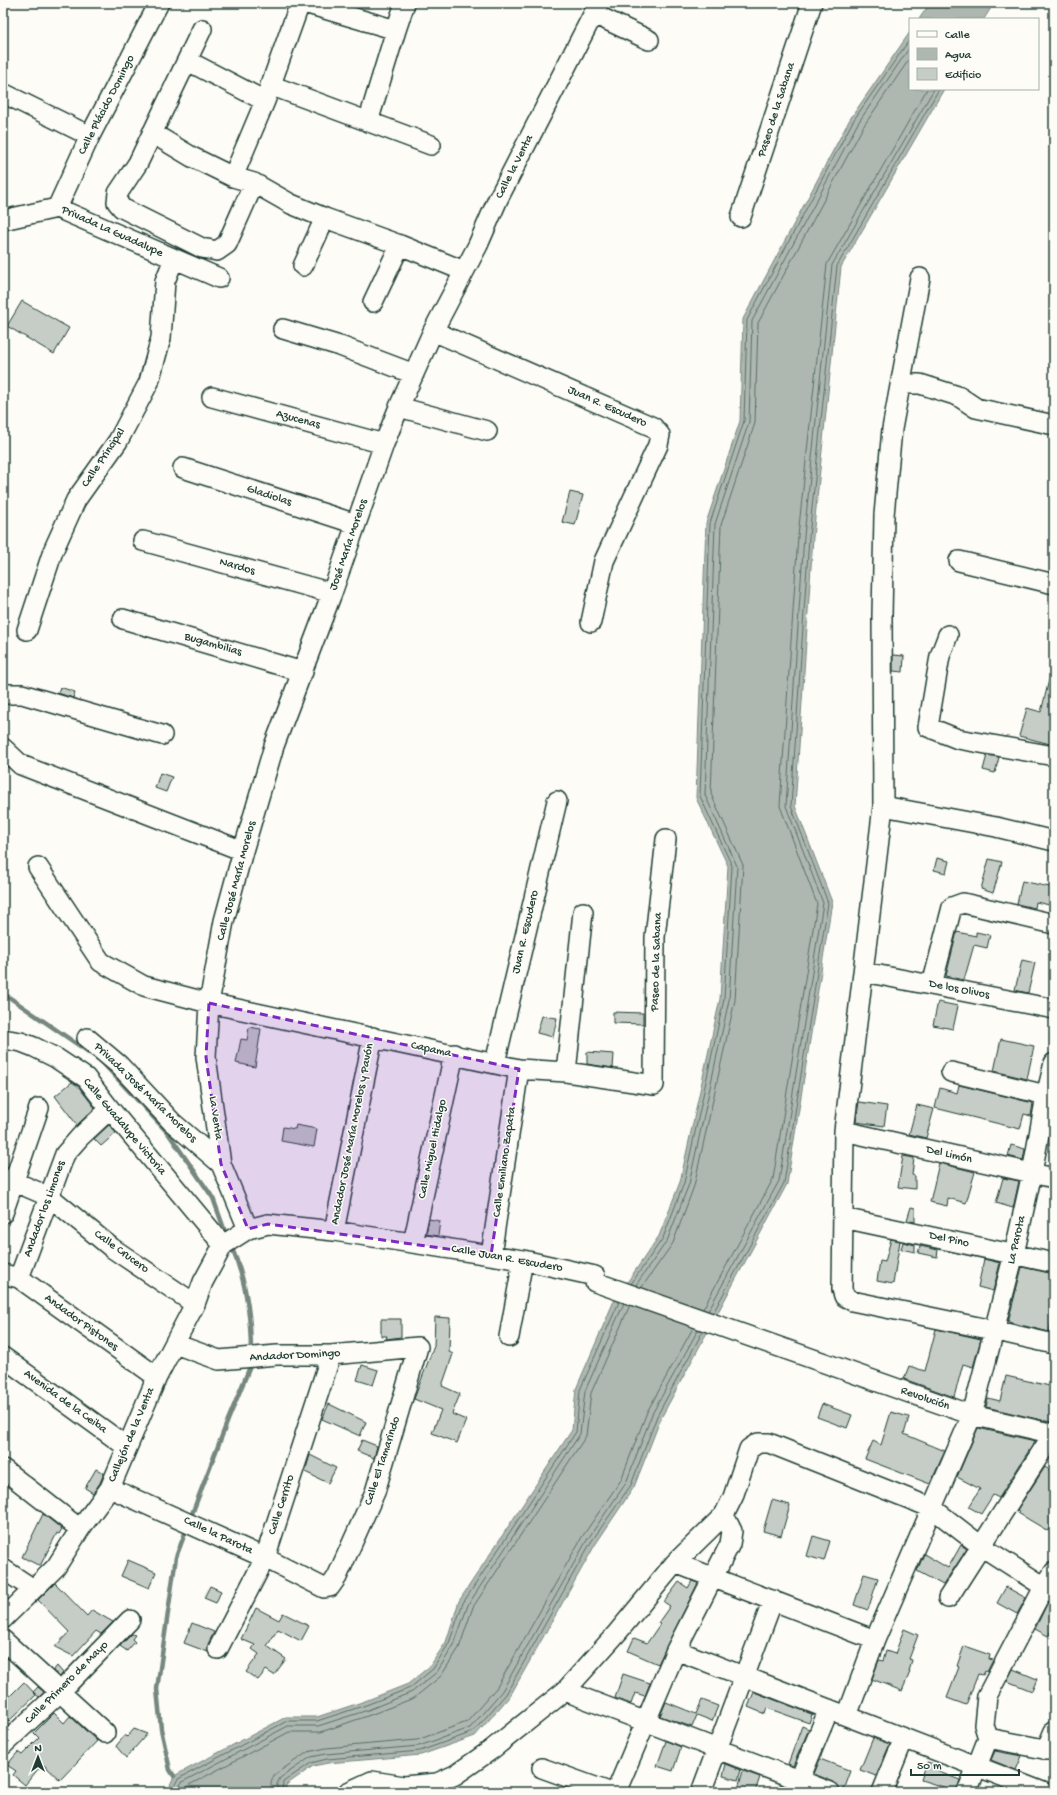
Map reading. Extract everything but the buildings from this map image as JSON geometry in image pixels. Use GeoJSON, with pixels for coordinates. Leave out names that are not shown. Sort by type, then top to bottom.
{"type":"FeatureCollection","features":[{"type":"Feature","properties":{"kind":"street","name":"Calle Plácido Domingo"},"geometry":{"type":"LineString","coordinates":[[57,208],[90,136],[159,3]]}},
{"type":"Feature","properties":{"kind":"street"},"geometry":{"type":"LineString","coordinates":[[233,177],[268,93],[300,3]]}},
{"type":"Feature","properties":{"kind":"street"},"geometry":{"type":"LineString","coordinates":[[304,3],[396,30]]}},
{"type":"Feature","properties":{"kind":"street"},"geometry":{"type":"LineString","coordinates":[[368,122],[396,30],[406,3]]}},
{"type":"Feature","properties":{"kind":"street","name":"Paseo de la Sabana"},"geometry":{"type":"LineString","coordinates":[[741,217],[812,3]]}},
{"type":"Feature","properties":{"kind":"street"},"geometry":{"type":"LineString","coordinates":[[597,8],[649,40]]}},
{"type":"Feature","properties":{"kind":"street","name":"Calle la Venta"},"geometry":{"type":"LineString","coordinates":[[433,331],[478,245],[498,199],[597,8]]}},
{"type":"Feature","properties":{"kind":"street"},"geometry":{"type":"LineString","coordinates":[[202,29],[138,164],[118,193],[117,202],[122,208],[202,248],[217,251],[227,244],[254,183]]}},
{"type":"Feature","properties":{"kind":"street"},"geometry":{"type":"LineString","coordinates":[[188,61],[268,93],[368,122],[431,145]]}},
{"type":"Feature","properties":{"kind":"street"},"geometry":{"type":"LineString","coordinates":[[3,93],[90,136]]}},
{"type":"Feature","properties":{"kind":"street"},"geometry":{"type":"LineString","coordinates":[[152,133],[192,157],[233,177],[254,183],[291,204],[464,271]]}},
{"type":"Feature","properties":{"kind":"street","name":"Privada La Guadalupe"},"geometry":{"type":"LineString","coordinates":[[3,220],[57,208],[219,278]]}},
{"type":"Feature","properties":{"kind":"street"},"geometry":{"type":"LineString","coordinates":[[303,266],[325,218]]}},
{"type":"Feature","properties":{"kind":"street"},"geometry":{"type":"LineString","coordinates":[[373,302],[400,246]]}},
{"type":"Feature","properties":{"kind":"street","name":"Calle Principal"},"geometry":{"type":"LineString","coordinates":[[27,630],[53,551],[76,500],[118,441],[149,382],[161,338],[165,281],[174,259]]}},
{"type":"Feature","properties":{"kind":"street"},"geometry":{"type":"LineString","coordinates":[[920,278],[892,429],[884,515],[882,616],[883,806],[844,1131],[842,1289],[844,1296],[852,1301],[1054,1344]]}},
{"type":"Feature","properties":{"kind":"street"},"geometry":{"type":"LineString","coordinates":[[284,329],[340,346],[414,374]]}},
{"type":"Feature","properties":{"kind":"street","name":"José María Morelos"},"geometry":{"type":"LineString","coordinates":[[270,760],[332,593],[384,444],[433,331]]}},
{"type":"Feature","properties":{"kind":"street","name":"Juan R. Escudero"},"geometry":{"type":"LineString","coordinates":[[433,331],[653,427],[660,435],[658,445],[604,561],[591,622]]}},
{"type":"Feature","properties":{"kind":"street"},"geometry":{"type":"LineString","coordinates":[[901,384],[920,384],[958,396],[976,408],[1054,425]]}},
{"type":"Feature","properties":{"kind":"street","name":"Azucenas"},"geometry":{"type":"LineString","coordinates":[[212,396],[384,444]]}},
{"type":"Feature","properties":{"kind":"street"},"geometry":{"type":"LineString","coordinates":[[399,408],[487,431]]}},
{"type":"Feature","properties":{"kind":"street","name":"Gladiolas"},"geometry":{"type":"LineString","coordinates":[[183,468],[356,524]]}},
{"type":"Feature","properties":{"kind":"street","name":"Nardos"},"geometry":{"type":"LineString","coordinates":[[143,541],[332,593]]}},
{"type":"Feature","properties":{"kind":"street"},"geometry":{"type":"LineString","coordinates":[[959,561],[1054,584]]}},
{"type":"Feature","properties":{"kind":"street","name":"Bugambilias"},"geometry":{"type":"LineString","coordinates":[[123,619],[303,672]]}},
{"type":"Feature","properties":{"kind":"street"},"geometry":{"type":"LineString","coordinates":[[948,635],[940,656],[928,727],[958,739],[1054,756]]}},
{"type":"Feature","properties":{"kind":"street"},"geometry":{"type":"LineString","coordinates":[[3,694],[22,694],[162,735]]}},
{"type":"Feature","properties":{"kind":"street"},"geometry":{"type":"LineString","coordinates":[[3,748],[21,765],[243,851]]}},
{"type":"Feature","properties":{"kind":"street","name":"Calle José María Morelos"},"geometry":{"type":"LineString","coordinates":[[209,1003],[224,921],[270,760]]}},
{"type":"Feature","properties":{"kind":"street","name":"Juan R. Escudero"},"geometry":{"type":"LineString","coordinates":[[496,1063],[557,801]]}},
{"type":"Feature","properties":{"kind":"street"},"geometry":{"type":"LineString","coordinates":[[883,806],[996,827],[1054,841]]}},
{"type":"Feature","properties":{"kind":"street","name":"Paseo de la Sabana"},"geometry":{"type":"LineString","coordinates":[[654,1085],[655,937],[666,839]]}},
{"type":"Feature","properties":{"kind":"street","name":"Capama"},"geometry":{"type":"LineString","coordinates":[[38,867],[101,962],[144,986],[209,1003],[519,1069],[566,1072],[654,1085]]}},
{"type":"Feature","properties":{"kind":"street"},"geometry":{"type":"LineString","coordinates":[[932,985],[952,907],[962,903],[1054,924]]}},
{"type":"Feature","properties":{"kind":"street"},"geometry":{"type":"LineString","coordinates":[[566,1072],[583,912]]}},
{"type":"Feature","properties":{"kind":"street","name":"De los Olivos"},"geometry":{"type":"LineString","coordinates":[[864,972],[1054,1009]]}},
{"type":"Feature","properties":{"kind":"street","name":"La Venta"},"geometry":{"type":"LineString","coordinates":[[209,1003],[206,1057],[233,1238]]}},
{"type":"Feature","properties":{"kind":"street","name":"Andador José María Morelos y Pavón"},"geometry":{"type":"LineString","coordinates":[[334,1231],[373,1037]]}},
{"type":"Feature","properties":{"kind":"street","name":"Privada José María Morelos"},"geometry":{"type":"LineString","coordinates":[[87,1038],[119,1065],[172,1122],[221,1164]]}},
{"type":"Feature","properties":{"kind":"street","name":"Calle Guadalupe Victoria"},"geometry":{"type":"LineString","coordinates":[[3,1039],[21,1042],[56,1058],[86,1078],[110,1110],[233,1238]]}},
{"type":"Feature","properties":{"kind":"street","name":"Calle Miguel Hidalgo"},"geometry":{"type":"LineString","coordinates":[[413,1243],[454,1054]]}},
{"type":"Feature","properties":{"kind":"street","name":"La Parota"},"geometry":{"type":"LineString","coordinates":[[847,1716],[875,1640],[972,1415],[1014,1254],[1050,1097],[1054,1063]]}},
{"type":"Feature","properties":{"kind":"street","name":"Calle Emiliano Zapata"},"geometry":{"type":"LineString","coordinates":[[491,1255],[519,1069]]}},
{"type":"Feature","properties":{"kind":"street"},"geometry":{"type":"LineString","coordinates":[[951,1072],[1050,1097]]}},
{"type":"Feature","properties":{"kind":"street"},"geometry":{"type":"LineString","coordinates":[[3,1213],[9,1181],[39,1108]]}},
{"type":"Feature","properties":{"kind":"street","name":"Andador los Limones"},"geometry":{"type":"LineString","coordinates":[[11,1276],[50,1197],[65,1154],[80,1137],[110,1110]]}},
{"type":"Feature","properties":{"kind":"street","name":"Del Limón"},"geometry":{"type":"LineString","coordinates":[[844,1131],[1054,1178]]}},
{"type":"Feature","properties":{"kind":"street","name":"Calle Crucero"},"geometry":{"type":"LineString","coordinates":[[9,1181],[50,1197],[112,1248],[195,1304]]}},
{"type":"Feature","properties":{"kind":"street","name":"Del Pino"},"geometry":{"type":"LineString","coordinates":[[843,1218],[1054,1263]]}},
{"type":"Feature","properties":{"kind":"street","name":"Calle Juan R. Escudero"},"geometry":{"type":"LineString","coordinates":[[233,1238],[268,1224],[334,1231],[523,1260],[595,1276],[596,1282]]}},
{"type":"Feature","properties":{"kind":"street","name":"Callejón de la Venta"},"geometry":{"type":"LineString","coordinates":[[3,1619],[56,1568],[80,1529],[110,1488],[157,1377],[195,1304],[203,1282],[233,1238]]}},
{"type":"Feature","properties":{"kind":"street"},"geometry":{"type":"LineString","coordinates":[[509,1337],[523,1260]]}},
{"type":"Feature","properties":{"kind":"street","name":"Andador Pistones"},"geometry":{"type":"LineString","coordinates":[[11,1276],[157,1377]]}},
{"type":"Feature","properties":{"kind":"street","name":"Revolución"},"geometry":{"type":"LineString","coordinates":[[596,1282],[798,1355],[972,1415],[1053,1434]]}},
{"type":"Feature","properties":{"kind":"street","name":"Andador Domingo"},"geometry":{"type":"LineString","coordinates":[[175,1344],[219,1360],[237,1360],[259,1357],[331,1355],[418,1347]]}},
{"type":"Feature","properties":{"kind":"street","name":"Calle El Tamarindo"},"geometry":{"type":"LineString","coordinates":[[324,1588],[330,1586],[337,1577],[376,1492],[418,1347]]}},
{"type":"Feature","properties":{"kind":"street","name":"Calle Cerrito"},"geometry":{"type":"LineString","coordinates":[[218,1649],[265,1558],[331,1355]]}},
{"type":"Feature","properties":{"kind":"street","name":"Avenida de la Ceiba"},"geometry":{"type":"LineString","coordinates":[[3,1357],[127,1447]]}},
{"type":"Feature","properties":{"kind":"street"},"geometry":{"type":"LineString","coordinates":[[948,1598],[1053,1434]]}},
{"type":"Feature","properties":{"kind":"street"},"geometry":{"type":"LineString","coordinates":[[348,1792],[372,1781],[404,1786],[437,1783],[455,1774],[491,1750],[565,1691],[617,1634],[675,1563],[724,1515],[733,1497],[749,1448],[758,1443],[769,1443],[932,1508],[981,1546],[1051,1584],[987,1696],[984,1725],[988,1738],[968,1792]]}},
{"type":"Feature","properties":{"kind":"street"},"geometry":{"type":"LineString","coordinates":[[3,1469],[80,1529]]}},
{"type":"Feature","properties":{"kind":"street","name":"Calle la Parota"},"geometry":{"type":"LineString","coordinates":[[110,1488],[265,1558],[324,1588]]}},
{"type":"Feature","properties":{"kind":"street"},"geometry":{"type":"LineString","coordinates":[[616,1792],[676,1650],[730,1544],[732,1532],[724,1515]]}},
{"type":"Feature","properties":{"kind":"street"},"geometry":{"type":"LineString","coordinates":[[675,1563],[875,1640]]}},
{"type":"Feature","properties":{"kind":"street"},"geometry":{"type":"LineString","coordinates":[[3,1569],[33,1589]]}},
{"type":"Feature","properties":{"kind":"street"},"geometry":{"type":"LineString","coordinates":[[701,1792],[773,1600]]}},
{"type":"Feature","properties":{"kind":"street","name":"Calle Primero de Mayo"},"geometry":{"type":"LineString","coordinates":[[3,1745],[60,1692],[130,1620]]}},
{"type":"Feature","properties":{"kind":"street"},"geometry":{"type":"LineString","coordinates":[[3,1640],[106,1733]]}},
{"type":"Feature","properties":{"kind":"street"},"geometry":{"type":"LineString","coordinates":[[676,1650],[1043,1792]]}},
{"type":"Feature","properties":{"kind":"street"},"geometry":{"type":"LineString","coordinates":[[565,1691],[718,1748],[797,1786],[830,1792]]}},
{"type":"Feature","properties":{"kind":"street"},"geometry":{"type":"LineString","coordinates":[[797,1786],[828,1709]]}},
{"type":"Feature","properties":{"kind":"street"},"geometry":{"type":"LineString","coordinates":[[988,1738],[1050,1750],[1054,1731]]}},
{"type":"Feature","properties":{"kind":"street"},"geometry":{"type":"LineString","coordinates":[[882,1792],[904,1738]]}},
{"type":"Feature","properties":{"kind":"street"},"geometry":{"type":"LineString","coordinates":[[542,1768],[609,1792]]}},
{"type":"Feature","properties":{"kind":"highlighted area"},"geometry":{"type":"Polygon","coordinates":[[[209,1003],[519,1069],[491,1255],[268,1224],[248,1229],[221,1164],[206,1057],[209,1003]]]}},
{"type":"Feature","properties":{"kind":"water"},"geometry":{"type":"Polygon","coordinates":[[[927,3],[994,3],[985,18],[920,18],[926,9],[927,3]]]}},
{"type":"Feature","properties":{"kind":"water"},"geometry":{"type":"Polygon","coordinates":[[[909,33],[909,90],[943,90],[841,267],[813,537],[795,806],[832,902],[787,1184],[661,1418],[634,1487],[595,1545],[510,1696],[475,1736],[421,1755],[328,1763],[313,1766],[286,1785],[286,1792],[174,1792],[170,1785],[174,1776],[286,1717],[317,1717],[365,1701],[408,1684],[430,1666],[446,1642],[459,1601],[572,1430],[576,1389],[613,1303],[659,1236],[680,1182],[720,999],[728,866],[696,798],[706,523],[740,421],[743,319],[850,119],[909,33]]]}},
{"type":"Feature","properties":{"kind":"waterway"},"geometry":{"type":"LineString","coordinates":[[3,993],[100,1060],[168,1133],[213,1198],[227,1237]]}},
{"type":"Feature","properties":{"kind":"waterway"},"geometry":{"type":"LineString","coordinates":[[231,1246],[247,1299],[251,1354]]}},
{"type":"Feature","properties":{"kind":"waterway"},"geometry":{"type":"LineString","coordinates":[[190,1519],[249,1369],[250,1361]]}},
{"type":"Feature","properties":{"kind":"waterway"},"geometry":{"type":"LineString","coordinates":[[174,1776],[170,1770],[161,1729],[157,1689],[176,1557],[187,1528]]}}]}
